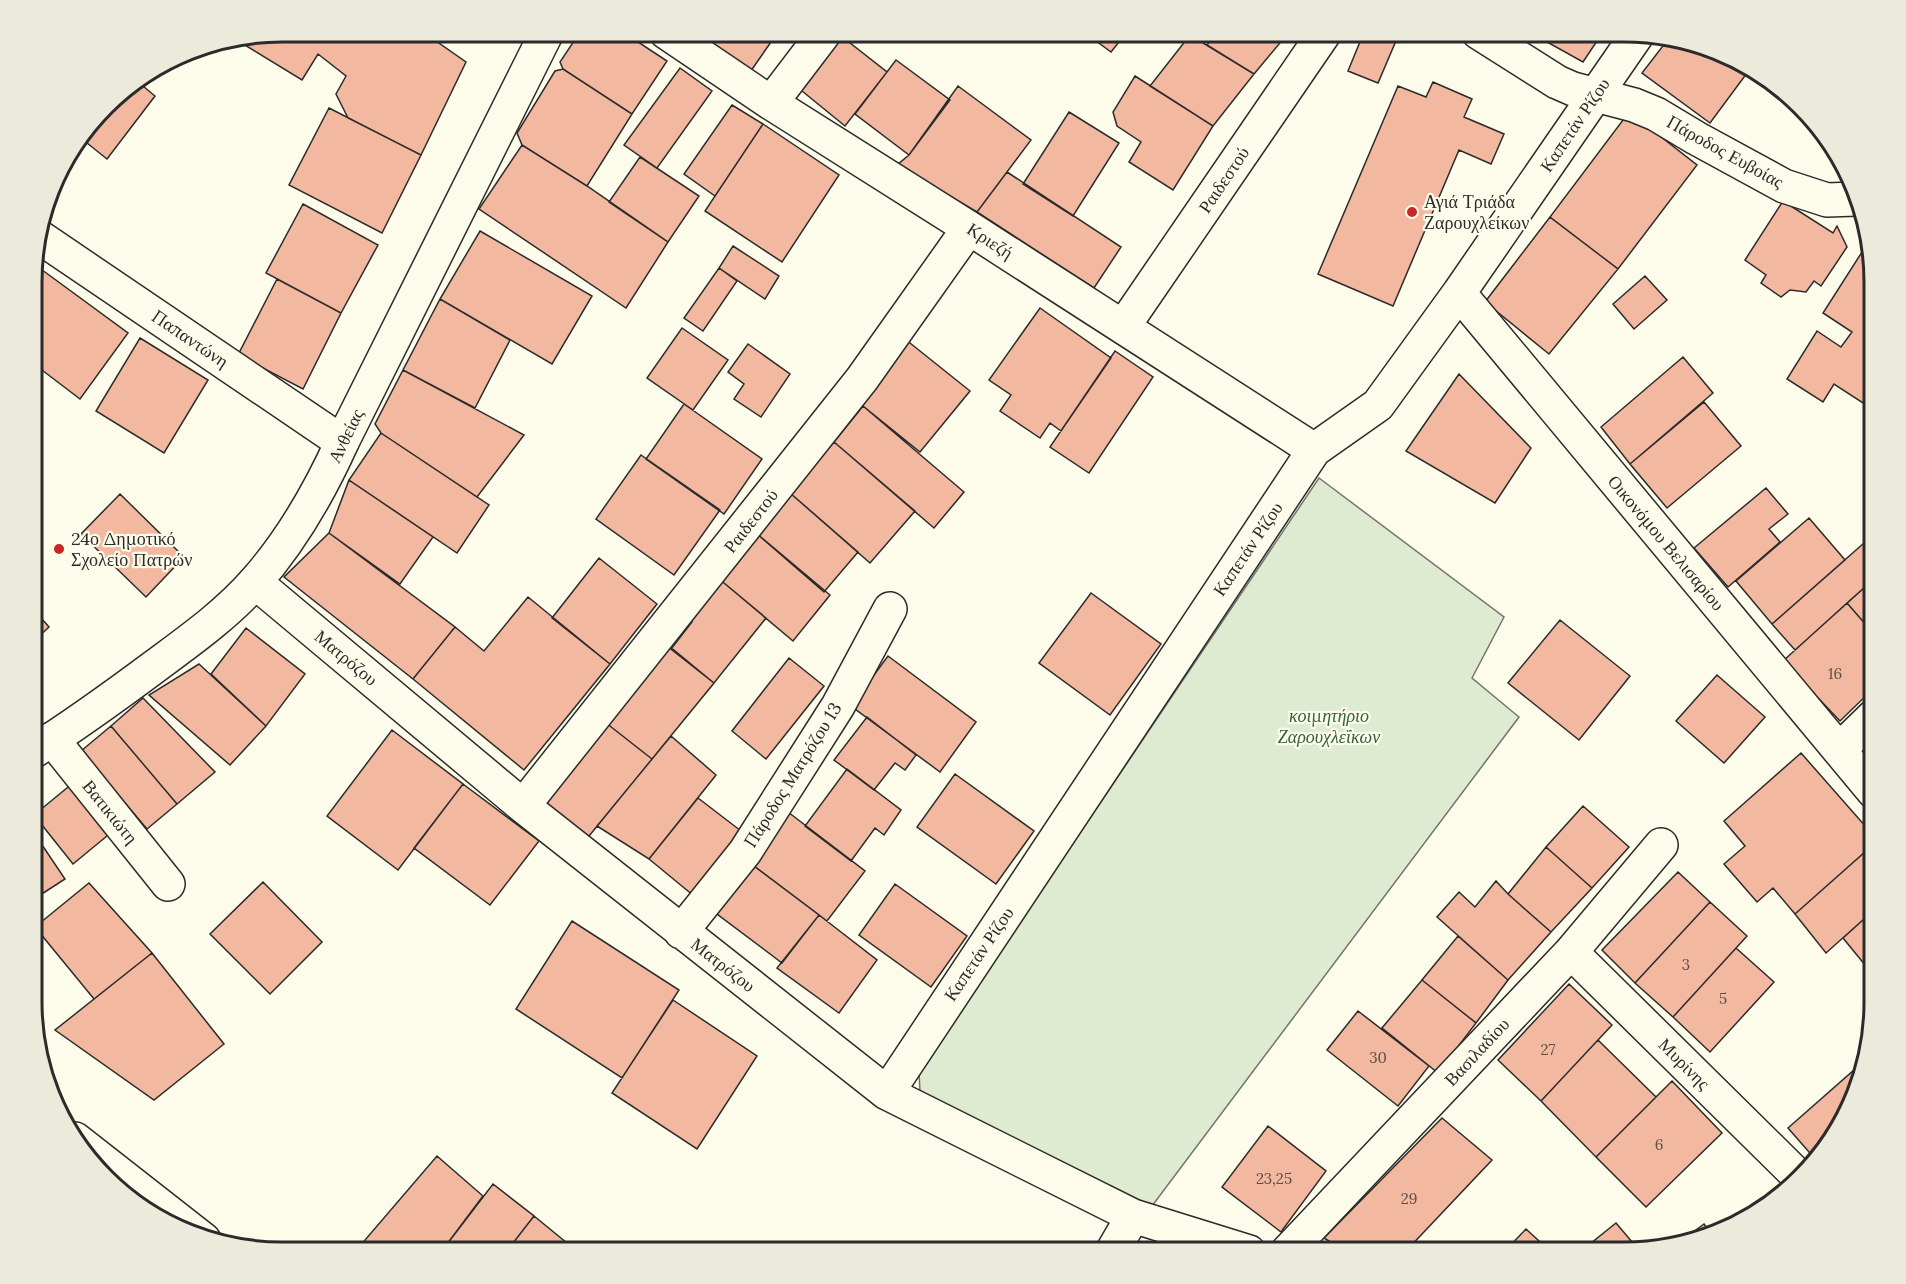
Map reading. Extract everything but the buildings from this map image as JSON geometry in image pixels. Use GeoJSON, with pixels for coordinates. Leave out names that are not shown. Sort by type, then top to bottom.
{"type":"FeatureCollection","features":[{"type":"Feature","properties":{"kind":"street","name":"Ανθείας"},"geometry":{"type":"LineString","coordinates":[[43,745],[209,626],[255,582],[282,547],[325,480],[543,42]]}},
{"type":"Feature","properties":{"kind":"street","name":"Κριεζή"},"geometry":{"type":"LineString","coordinates":[[681,42],[771,103],[1314,450]]}},
{"type":"Feature","properties":{"kind":"street"},"geometry":{"type":"LineString","coordinates":[[771,103],[817,42]]}},
{"type":"Feature","properties":{"kind":"street","name":"Ραιδεστού"},"geometry":{"type":"LineString","coordinates":[[1123,327],[1318,42]]}},
{"type":"Feature","properties":{"kind":"street","name":"Πάροδος Ευβοίας"},"geometry":{"type":"LineString","coordinates":[[1494,42],[1557,82],[1656,114],[1784,186],[1827,200],[1849,199]]}},
{"type":"Feature","properties":{"kind":"street","name":"Καπετάν Ρίζου"},"geometry":{"type":"LineString","coordinates":[[887,1093],[1314,450],[1378,405],[1459,293],[1632,42]]}},
{"type":"Feature","properties":{"kind":"street","name":"Ραιδεστού"},"geometry":{"type":"LineString","coordinates":[[523,806],[706,578],[861,379],[969,228]]}},
{"type":"Feature","properties":{"kind":"street","name":"Παπαντώνη"},"geometry":{"type":"LineString","coordinates":[[46,241],[342,442]]}},
{"type":"Feature","properties":{"kind":"street","name":"Οικονόμου Βελισαρίου"},"geometry":{"type":"LineString","coordinates":[[1459,293],[1864,780]]}},
{"type":"Feature","properties":{"kind":"street","name":"Ματρόζου"},"geometry":{"type":"LineString","coordinates":[[255,582],[523,806],[887,1093],[1133,1216],[1217,1242]]}},
{"type":"Feature","properties":{"kind":"street","name":"Πάροδος Ματρόζου 13"},"geometry":{"type":"LineString","coordinates":[[681,932],[745,852],[838,706],[890,609]]}},
{"type":"Feature","properties":{"kind":"street"},"geometry":{"type":"LineString","coordinates":[[1839,750],[1864,726]]}},
{"type":"Feature","properties":{"kind":"street","name":"Βατικιώτη"},"geometry":{"type":"LineString","coordinates":[[43,745],[168,884]]}},
{"type":"Feature","properties":{"kind":"street","name":"Βασιλαδίου"},"geometry":{"type":"LineString","coordinates":[[1296,1242],[1571,952],[1661,845]]}},
{"type":"Feature","properties":{"kind":"street","name":"Μυρίνης"},"geometry":{"type":"LineString","coordinates":[[1571,952],[1794,1172]]}},
{"type":"Feature","properties":{"kind":"street"},"geometry":{"type":"LineString","coordinates":[[102,1160],[172,1215]]}},
{"type":"Feature","properties":{"kind":"street"},"geometry":{"type":"LineString","coordinates":[[1118,1242],[1133,1216]]}},
{"type":"Feature","properties":{"kind":"green space","name":"κοιμητήριο Ζαρουχλεΐκων"},"geometry":{"type":"Polygon","coordinates":[[[1319,478],[1504,617],[1472,678],[1519,717],[1152,1206],[920,1092],[919,1072],[1319,478]]]}},
{"type":"Feature","properties":{"kind":"place","name":"Αγιά Τριάδα Ζαρουχλείκων"},"geometry":{"type":"Point","coordinates":[1412,212]}},
{"type":"Feature","properties":{"kind":"place","name":"24ο Δημοτικό Σχολείο Πατρών"},"geometry":{"type":"Point","coordinates":[59,549]}}]}
